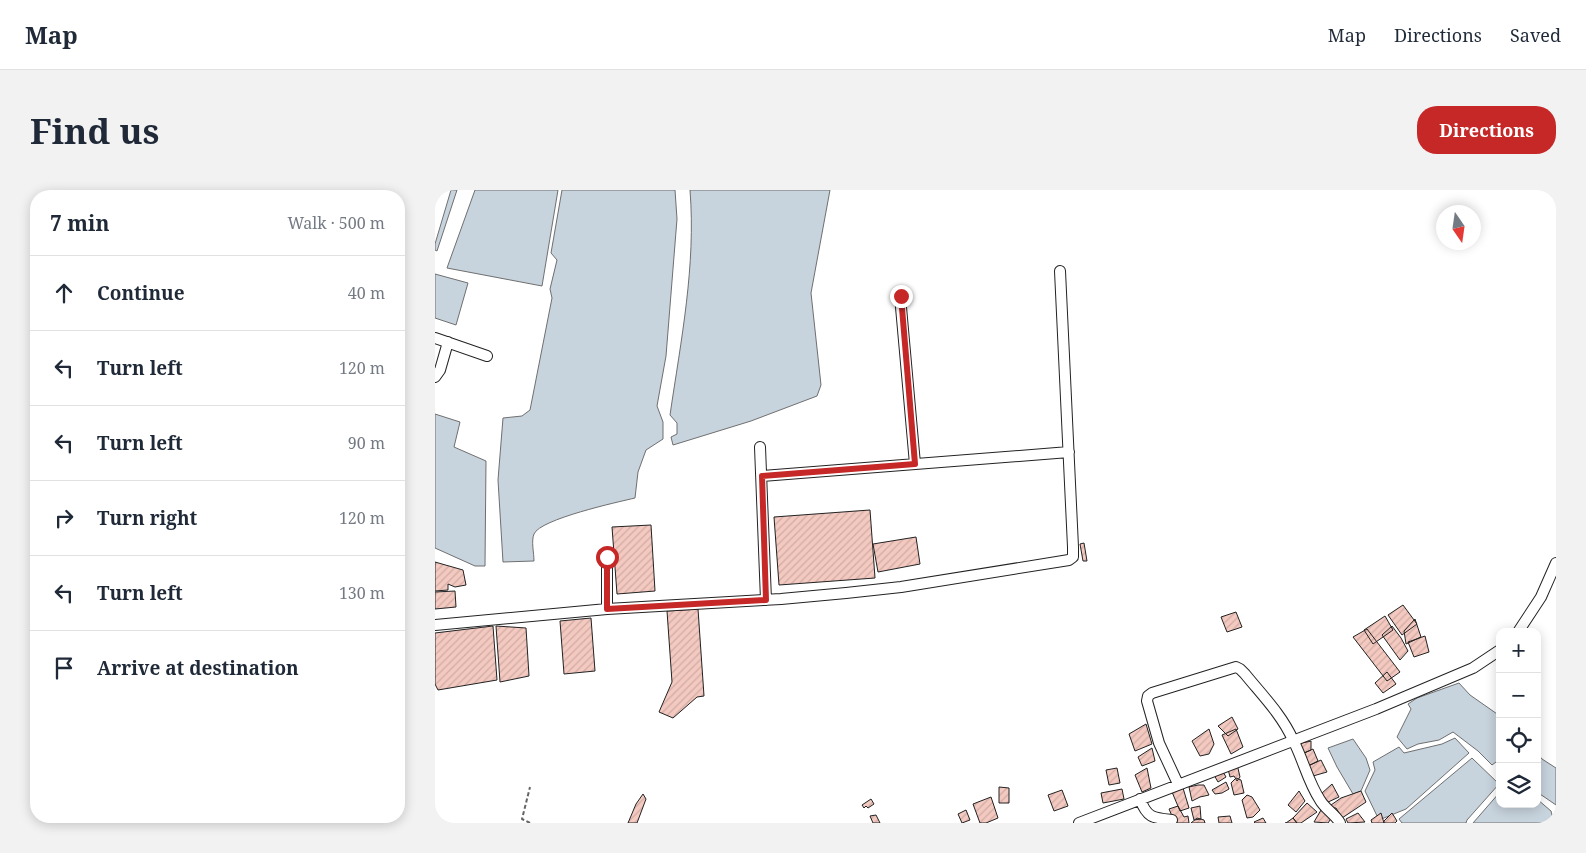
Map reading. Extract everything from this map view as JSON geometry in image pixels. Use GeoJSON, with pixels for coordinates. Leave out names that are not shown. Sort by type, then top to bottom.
{"type":"FeatureCollection","features":[{"type":"Feature","properties":{"kind":"street"},"geometry":{"type":"LineString","coordinates":[[435,625],[607,609],[766,600],[892,588],[1069,560],[1073,557],[1073,548],[1060,270]]}},
{"type":"Feature","properties":{"kind":"street"},"geometry":{"type":"LineString","coordinates":[[901,296],[915,464]]}},
{"type":"Feature","properties":{"kind":"street"},"geometry":{"type":"LineString","coordinates":[[435,338],[487,356]]}},
{"type":"Feature","properties":{"kind":"street"},"geometry":{"type":"LineString","coordinates":[[435,377],[440,370],[448,342]]}},
{"type":"Feature","properties":{"kind":"street"},"geometry":{"type":"LineString","coordinates":[[760,447],[766,600]]}},
{"type":"Feature","properties":{"kind":"street"},"geometry":{"type":"LineString","coordinates":[[762,476],[1069,452]]}},
{"type":"Feature","properties":{"kind":"street"},"geometry":{"type":"LineString","coordinates":[[607,557],[607,609]]}},
{"type":"Feature","properties":{"kind":"street"},"geometry":{"type":"LineString","coordinates":[[1521,628],[1541,597],[1556,563]]}},
{"type":"Feature","properties":{"kind":"street"},"geometry":{"type":"LineString","coordinates":[[1079,823],[1376,709],[1473,668],[1496,653]]}},
{"type":"Feature","properties":{"kind":"street"},"geometry":{"type":"LineString","coordinates":[[1178,784],[1153,728],[1147,701],[1148,696],[1152,693],[1236,667],[1241,669],[1284,723],[1321,803],[1340,823]]}},
{"type":"Feature","properties":{"kind":"street"},"geometry":{"type":"LineString","coordinates":[[1140,799],[1144,810],[1149,815],[1158,819],[1172,820]]}},
{"type":"Feature","properties":{"kind":"path"},"geometry":{"type":"LineString","coordinates":[[530,786],[522,819],[530,823]]}},
{"type":"Feature","properties":{"kind":"shaded area"},"geometry":{"type":"Polygon","coordinates":[[[451,190],[457,190],[437,251],[435,250],[435,244],[451,190]]]}},
{"type":"Feature","properties":{"kind":"shaded area"},"geometry":{"type":"Polygon","coordinates":[[[475,190],[558,190],[542,286],[447,268],[475,190]]]}},
{"type":"Feature","properties":{"kind":"shaded area"},"geometry":{"type":"Polygon","coordinates":[[[562,190],[675,190],[677,219],[666,356],[657,406],[663,422],[663,439],[646,450],[638,472],[635,498],[564,517],[539,528],[533,537],[534,561],[503,562],[498,480],[503,418],[522,416],[530,410],[552,298],[550,289],[557,260],[551,253],[562,190]]]}},
{"type":"Feature","properties":{"kind":"shaded area"},"geometry":{"type":"Polygon","coordinates":[[[690,190],[830,190],[811,293],[821,385],[817,396],[751,421],[673,445],[671,437],[677,434],[677,423],[670,415],[683,331],[689,275],[691,247],[690,190]]]}},
{"type":"Feature","properties":{"kind":"shaded area"},"geometry":{"type":"Polygon","coordinates":[[[435,274],[468,283],[456,325],[435,318],[435,274]]]}},
{"type":"Feature","properties":{"kind":"shaded area"},"geometry":{"type":"Polygon","coordinates":[[[435,414],[460,422],[454,447],[486,461],[485,566],[475,566],[435,548],[435,414]]]}},
{"type":"Feature","properties":{"kind":"shaded area"},"geometry":{"type":"Polygon","coordinates":[[[1459,683],[1470,695],[1496,713],[1496,762],[1492,765],[1478,751],[1453,732],[1439,740],[1418,744],[1407,749],[1397,737],[1411,709],[1408,704],[1417,698],[1459,683]]]}},
{"type":"Feature","properties":{"kind":"shaded area"},"geometry":{"type":"Polygon","coordinates":[[[1455,738],[1469,753],[1406,809],[1379,820],[1365,791],[1375,770],[1373,762],[1399,747],[1404,753],[1442,744],[1455,738]]]}},
{"type":"Feature","properties":{"kind":"shaded area"},"geometry":{"type":"Polygon","coordinates":[[[1353,739],[1366,758],[1370,770],[1361,791],[1353,794],[1328,748],[1353,739]]]}},
{"type":"Feature","properties":{"kind":"shaded area"},"geometry":{"type":"Polygon","coordinates":[[[1472,758],[1496,781],[1496,787],[1466,823],[1402,823],[1399,819],[1472,758]]]}},
{"type":"Feature","properties":{"kind":"shaded area"},"geometry":{"type":"Polygon","coordinates":[[[1541,758],[1556,768],[1556,805],[1541,795],[1541,758]]]}},
{"type":"Feature","properties":{"kind":"shaded area"},"geometry":{"type":"Polygon","coordinates":[[[1496,797],[1496,808],[1541,808],[1541,802],[1551,811],[1554,823],[1473,823],[1496,797]]]}},
{"type":"Feature","properties":{"kind":"building"},"geometry":{"type":"Polygon","coordinates":[[[870,510],[875,578],[779,585],[774,517],[870,510]]]}},
{"type":"Feature","properties":{"kind":"building"},"geometry":{"type":"Polygon","coordinates":[[[651,525],[655,591],[617,594],[612,527],[651,525]]]}},
{"type":"Feature","properties":{"kind":"building"},"geometry":{"type":"Polygon","coordinates":[[[916,537],[920,564],[878,572],[873,544],[916,537]]]}},
{"type":"Feature","properties":{"kind":"building"},"geometry":{"type":"Polygon","coordinates":[[[1084,543],[1087,561],[1083,561],[1080,544],[1084,543]]]}},
{"type":"Feature","properties":{"kind":"building"},"geometry":{"type":"Polygon","coordinates":[[[435,562],[463,570],[466,585],[455,587],[448,584],[448,590],[435,591],[435,562]]]}},
{"type":"Feature","properties":{"kind":"building"},"geometry":{"type":"Polygon","coordinates":[[[455,591],[456,607],[435,609],[435,592],[455,591]]]}},
{"type":"Feature","properties":{"kind":"building"},"geometry":{"type":"Polygon","coordinates":[[[1403,605],[1417,624],[1402,635],[1388,615],[1403,605]]]}},
{"type":"Feature","properties":{"kind":"building"},"geometry":{"type":"Polygon","coordinates":[[[698,609],[704,696],[697,697],[673,718],[659,712],[672,682],[667,611],[698,609]]]}},
{"type":"Feature","properties":{"kind":"building"},"geometry":{"type":"Polygon","coordinates":[[[1236,612],[1242,627],[1227,632],[1221,617],[1236,612]]]}},
{"type":"Feature","properties":{"kind":"building"},"geometry":{"type":"Polygon","coordinates":[[[1385,616],[1393,630],[1373,644],[1364,630],[1385,616]]]}},
{"type":"Feature","properties":{"kind":"building"},"geometry":{"type":"Polygon","coordinates":[[[591,618],[595,671],[564,674],[560,621],[591,618]]]}},
{"type":"Feature","properties":{"kind":"building"},"geometry":{"type":"Polygon","coordinates":[[[1415,619],[1421,637],[1406,644],[1404,631],[1415,619]]]}},
{"type":"Feature","properties":{"kind":"building"},"geometry":{"type":"Polygon","coordinates":[[[493,626],[497,680],[438,690],[435,684],[435,633],[493,626]]]}},
{"type":"Feature","properties":{"kind":"building"},"geometry":{"type":"Polygon","coordinates":[[[496,626],[526,628],[529,676],[500,682],[496,626]]]}},
{"type":"Feature","properties":{"kind":"building"},"geometry":{"type":"Polygon","coordinates":[[[1392,626],[1408,651],[1400,660],[1382,635],[1392,626]]]}},
{"type":"Feature","properties":{"kind":"building"},"geometry":{"type":"Polygon","coordinates":[[[1367,629],[1400,672],[1387,681],[1353,637],[1367,629]]]}},
{"type":"Feature","properties":{"kind":"building"},"geometry":{"type":"Polygon","coordinates":[[[1425,636],[1429,652],[1414,657],[1408,642],[1425,636]]]}},
{"type":"Feature","properties":{"kind":"building"},"geometry":{"type":"Polygon","coordinates":[[[1387,672],[1396,684],[1383,693],[1375,683],[1387,672]]]}},
{"type":"Feature","properties":{"kind":"building"},"geometry":{"type":"Polygon","coordinates":[[[1232,717],[1238,729],[1228,736],[1218,726],[1232,717]]]}},
{"type":"Feature","properties":{"kind":"building"},"geometry":{"type":"Polygon","coordinates":[[[1146,724],[1152,744],[1135,751],[1129,734],[1146,724]]]}},
{"type":"Feature","properties":{"kind":"building"},"geometry":{"type":"Polygon","coordinates":[[[1209,729],[1214,744],[1209,754],[1200,756],[1192,741],[1209,729]]]}},
{"type":"Feature","properties":{"kind":"building"},"geometry":{"type":"Polygon","coordinates":[[[1236,729],[1243,747],[1231,754],[1222,735],[1236,729]]]}},
{"type":"Feature","properties":{"kind":"building"},"geometry":{"type":"Polygon","coordinates":[[[1311,741],[1311,750],[1304,753],[1298,744],[1311,741]]]}},
{"type":"Feature","properties":{"kind":"building"},"geometry":{"type":"Polygon","coordinates":[[[1152,748],[1155,761],[1142,766],[1138,757],[1152,748]]]}},
{"type":"Feature","properties":{"kind":"building"},"geometry":{"type":"Polygon","coordinates":[[[1313,749],[1318,761],[1308,766],[1300,755],[1313,749]]]}},
{"type":"Feature","properties":{"kind":"building"},"geometry":{"type":"Polygon","coordinates":[[[1321,760],[1327,772],[1313,776],[1308,766],[1321,760]]]}},
{"type":"Feature","properties":{"kind":"building"},"geometry":{"type":"Polygon","coordinates":[[[1237,764],[1240,777],[1237,781],[1234,776],[1230,777],[1228,769],[1237,764]]]}},
{"type":"Feature","properties":{"kind":"building"},"geometry":{"type":"Polygon","coordinates":[[[1117,768],[1120,783],[1109,785],[1106,770],[1117,768]]]}},
{"type":"Feature","properties":{"kind":"building"},"geometry":{"type":"Polygon","coordinates":[[[1147,768],[1151,788],[1142,792],[1135,775],[1147,768]]]}},
{"type":"Feature","properties":{"kind":"building"},"geometry":{"type":"Polygon","coordinates":[[[1222,770],[1226,777],[1218,782],[1214,775],[1222,770]]]}},
{"type":"Feature","properties":{"kind":"building"},"geometry":{"type":"Polygon","coordinates":[[[1236,778],[1241,780],[1244,793],[1234,795],[1231,783],[1236,778]]]}},
{"type":"Feature","properties":{"kind":"building"},"geometry":{"type":"Polygon","coordinates":[[[1226,782],[1229,789],[1215,794],[1212,790],[1226,782]]]}},
{"type":"Feature","properties":{"kind":"building"},"geometry":{"type":"Polygon","coordinates":[[[1332,784],[1339,797],[1326,803],[1321,794],[1332,784]]]}},
{"type":"Feature","properties":{"kind":"building"},"geometry":{"type":"Polygon","coordinates":[[[1204,785],[1209,795],[1192,801],[1189,787],[1204,785]]]}},
{"type":"Feature","properties":{"kind":"building"},"geometry":{"type":"Polygon","coordinates":[[[999,787],[1009,788],[1009,803],[999,803],[999,787]]]}},
{"type":"Feature","properties":{"kind":"building"},"geometry":{"type":"Polygon","coordinates":[[[1183,788],[1189,808],[1180,811],[1172,792],[1183,788]]]}},
{"type":"Feature","properties":{"kind":"building"},"geometry":{"type":"Polygon","coordinates":[[[1122,789],[1124,799],[1103,803],[1101,793],[1122,789]]]}},
{"type":"Feature","properties":{"kind":"building"},"geometry":{"type":"Polygon","coordinates":[[[1062,790],[1068,806],[1054,811],[1048,795],[1062,790]]]}},
{"type":"Feature","properties":{"kind":"building"},"geometry":{"type":"Polygon","coordinates":[[[1299,791],[1305,801],[1296,812],[1288,805],[1299,791]]]}},
{"type":"Feature","properties":{"kind":"building"},"geometry":{"type":"Polygon","coordinates":[[[1361,791],[1366,802],[1342,818],[1336,808],[1331,805],[1341,798],[1361,791]]]}},
{"type":"Feature","properties":{"kind":"building"},"geometry":{"type":"Polygon","coordinates":[[[643,794],[646,799],[637,823],[628,823],[636,804],[643,794]]]}},
{"type":"Feature","properties":{"kind":"building"},"geometry":{"type":"Polygon","coordinates":[[[1247,795],[1252,797],[1260,810],[1253,817],[1247,818],[1242,800],[1247,795]]]}},
{"type":"Feature","properties":{"kind":"building"},"geometry":{"type":"Polygon","coordinates":[[[991,797],[998,818],[986,823],[980,823],[973,804],[991,797]]]}},
{"type":"Feature","properties":{"kind":"building"},"geometry":{"type":"Polygon","coordinates":[[[871,799],[874,804],[864,808],[862,805],[871,799]]]}},
{"type":"Feature","properties":{"kind":"building"},"geometry":{"type":"Polygon","coordinates":[[[1307,803],[1317,812],[1301,823],[1297,823],[1293,818],[1307,803]]]}},
{"type":"Feature","properties":{"kind":"building"},"geometry":{"type":"Polygon","coordinates":[[[1178,806],[1184,817],[1188,816],[1189,823],[1175,823],[1169,809],[1178,806]]]}},
{"type":"Feature","properties":{"kind":"building"},"geometry":{"type":"Polygon","coordinates":[[[1200,806],[1201,819],[1194,820],[1191,808],[1200,806]]]}},
{"type":"Feature","properties":{"kind":"building"},"geometry":{"type":"Polygon","coordinates":[[[966,810],[970,820],[962,823],[958,814],[966,810]]]}},
{"type":"Feature","properties":{"kind":"building"},"geometry":{"type":"Polygon","coordinates":[[[1321,810],[1332,817],[1328,823],[1314,822],[1321,810]]]}},
{"type":"Feature","properties":{"kind":"building"},"geometry":{"type":"Polygon","coordinates":[[[1358,813],[1365,822],[1348,823],[1346,819],[1358,813]]]}},
{"type":"Feature","properties":{"kind":"building"},"geometry":{"type":"Polygon","coordinates":[[[1381,813],[1384,823],[1372,823],[1371,820],[1381,813]]]}},
{"type":"Feature","properties":{"kind":"building"},"geometry":{"type":"Polygon","coordinates":[[[1392,813],[1397,821],[1395,823],[1384,823],[1384,821],[1392,813]]]}},
{"type":"Feature","properties":{"kind":"building"},"geometry":{"type":"Polygon","coordinates":[[[876,815],[880,823],[873,823],[870,816],[876,815]]]}},
{"type":"Feature","properties":{"kind":"building"},"geometry":{"type":"Polygon","coordinates":[[[1230,816],[1232,823],[1219,823],[1218,817],[1230,816]]]}},
{"type":"Feature","properties":{"kind":"building"},"geometry":{"type":"Polygon","coordinates":[[[1197,818],[1204,820],[1205,823],[1191,823],[1197,818]]]}},
{"type":"Feature","properties":{"kind":"building"},"geometry":{"type":"Polygon","coordinates":[[[1263,818],[1266,823],[1254,822],[1263,818]]]}},
{"type":"Feature","properties":{"kind":"building"},"geometry":{"type":"Polygon","coordinates":[[[1293,818],[1297,823],[1286,823],[1293,818]]]}},
{"type":"Feature","properties":{"kind":"route"},"geometry":{"type":"LineString","coordinates":[[607,557],[607,609],[766,600],[762,476],[915,464],[901,296]]}}]}
